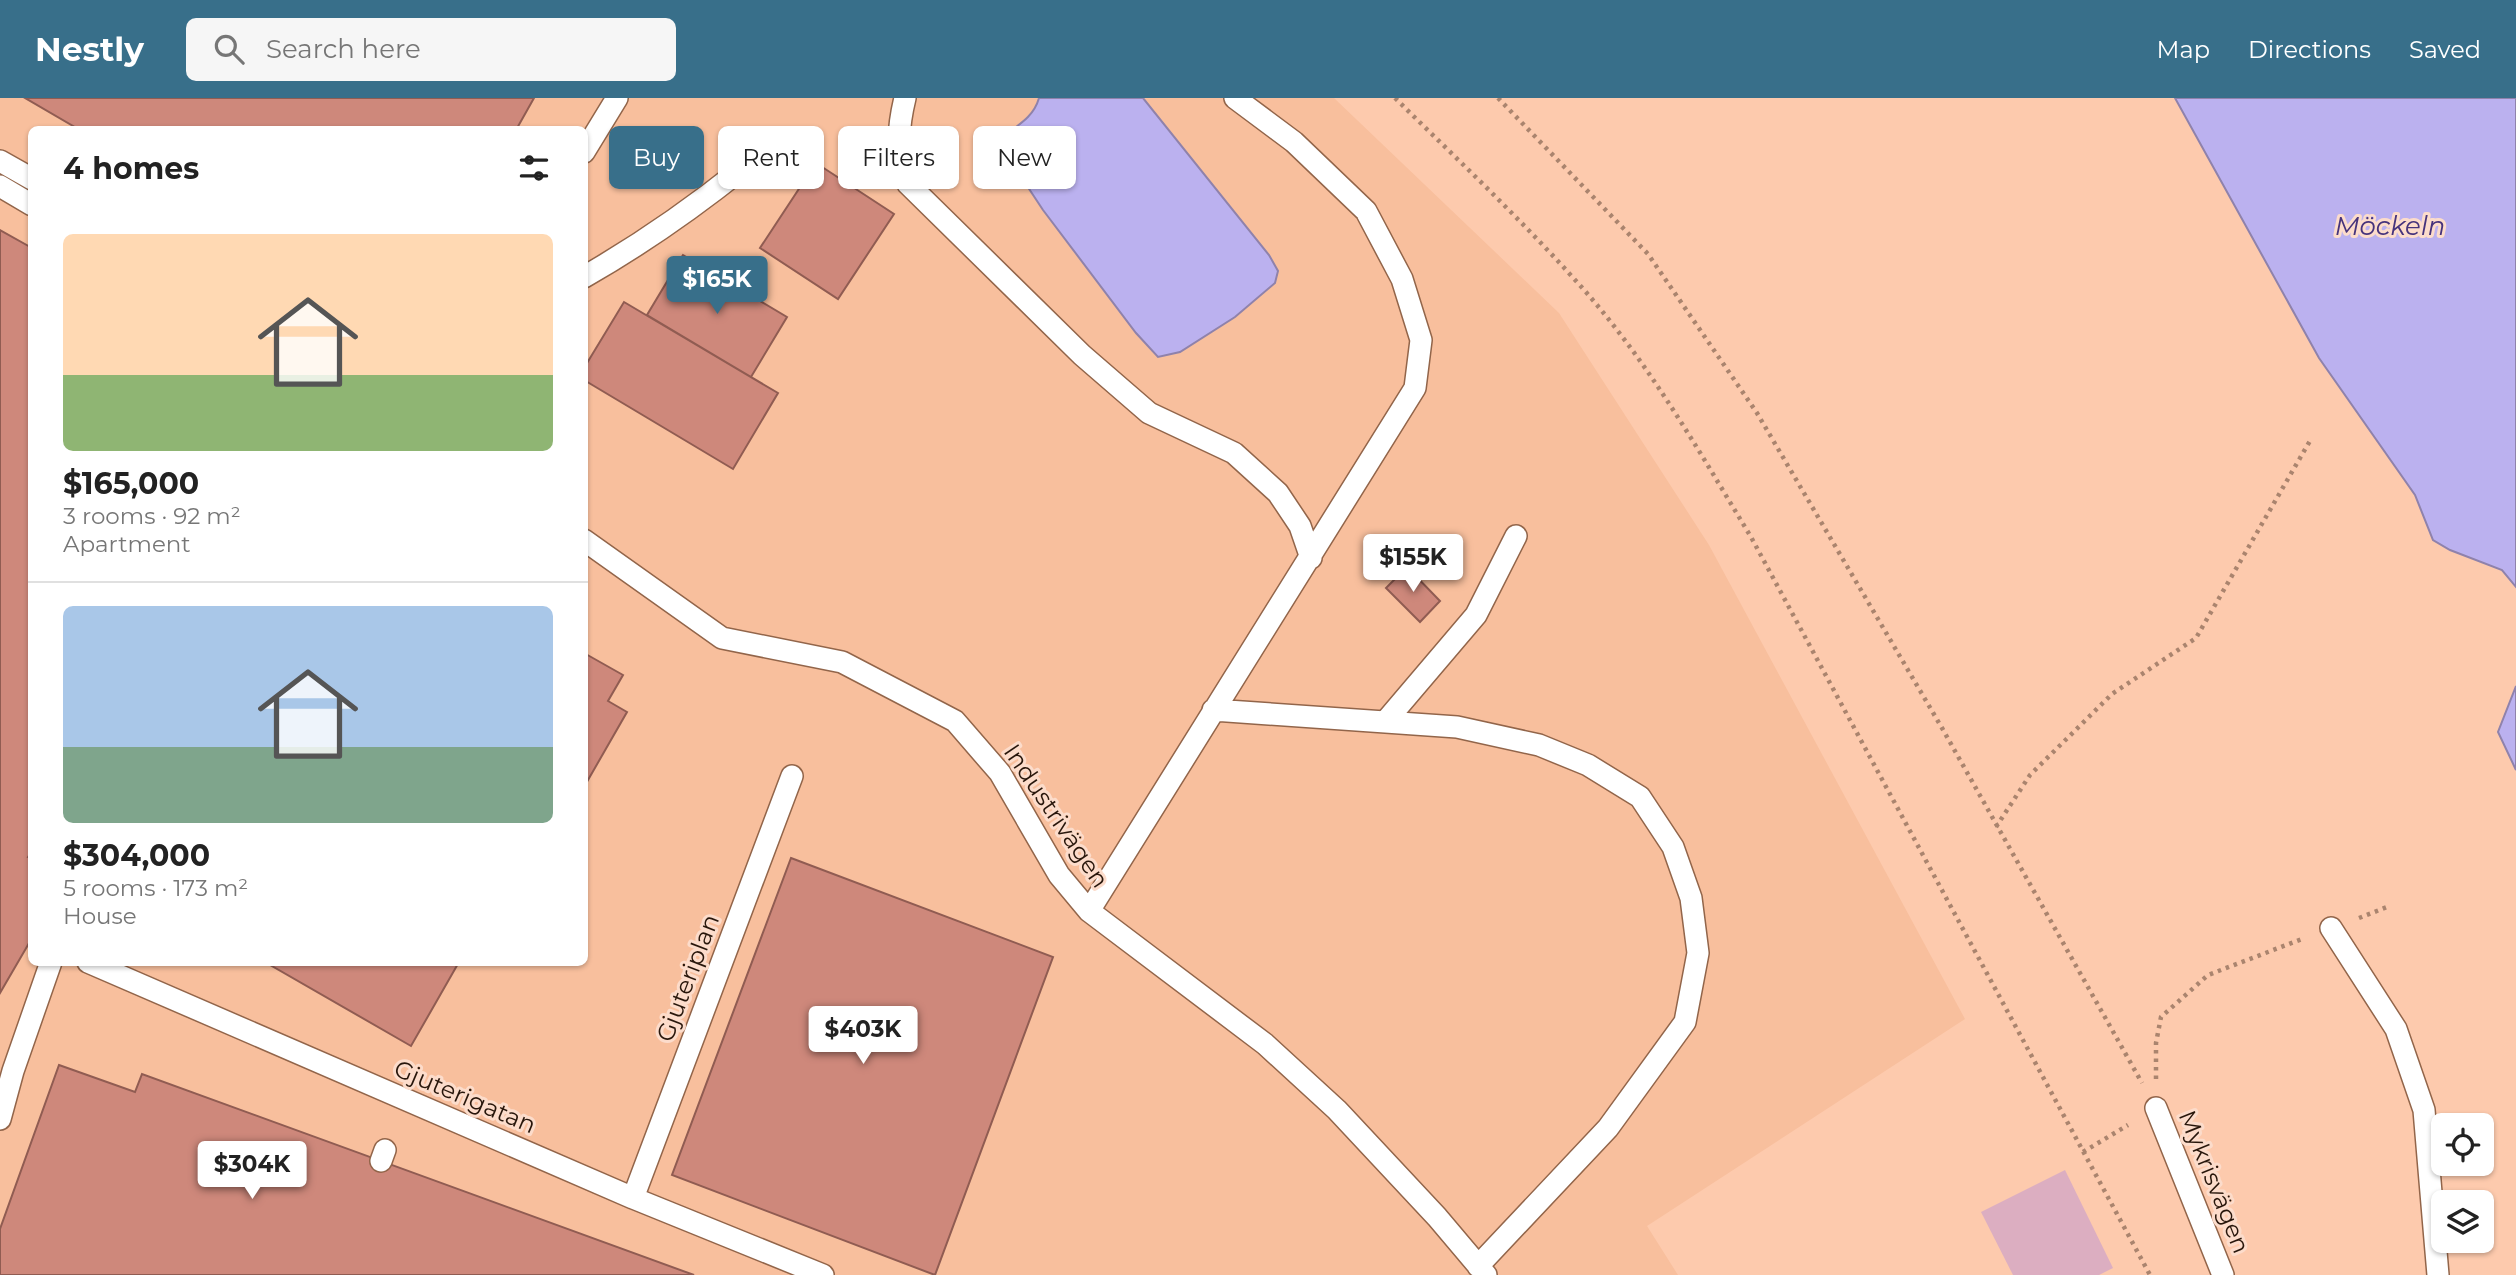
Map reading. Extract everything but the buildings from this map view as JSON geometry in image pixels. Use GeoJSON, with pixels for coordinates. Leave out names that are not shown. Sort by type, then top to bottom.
{"type":"FeatureCollection","features":[{"type":"Feature","properties":{"kind":"lane"},"geometry":{"type":"LineString","coordinates":[[588,145],[617,98]]}},
{"type":"Feature","properties":{"kind":"lane"},"geometry":{"type":"LineString","coordinates":[[905,98],[900,118],[898,156],[908,184],[1063,337],[1149,413],[1234,453],[1278,493],[1300,526],[1311,558]]}},
{"type":"Feature","properties":{"kind":"lane"},"geometry":{"type":"LineString","coordinates":[[1089,911],[1415,388],[1421,340],[1402,279],[1366,211],[1294,142],[1236,98]]}},
{"type":"Feature","properties":{"kind":"lane"},"geometry":{"type":"LineString","coordinates":[[0,161],[28,177]]}},
{"type":"Feature","properties":{"kind":"lane"},"geometry":{"type":"LineString","coordinates":[[0,186],[28,203]]}},
{"type":"Feature","properties":{"kind":"lane"},"geometry":{"type":"LineString","coordinates":[[588,275],[627,253],[718,188]]}},
{"type":"Feature","properties":{"kind":"lane"},"geometry":{"type":"LineString","coordinates":[[1385,722],[1476,615],[1516,536]]}},
{"type":"Feature","properties":{"kind":"lane","name":"Industrivägen"},"geometry":{"type":"LineString","coordinates":[[588,543],[722,638],[842,662],[955,721],[999,773],[1059,875],[1089,911],[1265,1044],[1336,1110],[1437,1217],[1482,1270]]}},
{"type":"Feature","properties":{"kind":"lane"},"geometry":{"type":"LineString","coordinates":[[1213,710],[1468,729],[1539,745],[1588,765],[1640,797],[1673,847],[1690,898],[1698,953],[1685,1022],[1608,1128],[1482,1270]]}},
{"type":"Feature","properties":{"kind":"lane","name":"Gjuteriplan"},"geometry":{"type":"LineString","coordinates":[[633,1198],[792,776]]}},
{"type":"Feature","properties":{"kind":"lane"},"geometry":{"type":"LineString","coordinates":[[2331,928],[2396,1029],[2424,1110],[2438,1275]]}},
{"type":"Feature","properties":{"kind":"lane"},"geometry":{"type":"LineString","coordinates":[[0,1119],[13,1071],[50,966]]}},
{"type":"Feature","properties":{"kind":"lane","name":"Gjuterigatan"},"geometry":{"type":"LineString","coordinates":[[97,966],[633,1198],[824,1275]]}},
{"type":"Feature","properties":{"kind":"lane","name":"Mykrisvägen"},"geometry":{"type":"LineString","coordinates":[[2156,1108],[2223,1275]]}},
{"type":"Feature","properties":{"kind":"path"},"geometry":{"type":"LineString","coordinates":[[1395,98],[1585,291],[1635,354],[1685,428],[1751,537],[2150,1275]]}},
{"type":"Feature","properties":{"kind":"path"},"geometry":{"type":"LineString","coordinates":[[1498,98],[1648,254],[1757,413],[1942,728],[2156,1108]]}},
{"type":"Feature","properties":{"kind":"path"},"geometry":{"type":"LineString","coordinates":[[1996,827],[2029,775],[2112,694],[2196,638],[2247,554],[2311,439]]}},
{"type":"Feature","properties":{"kind":"path"},"geometry":{"type":"LineString","coordinates":[[2156,1108],[2155,1043],[2161,1017],[2208,975],[2386,907]]}},
{"type":"Feature","properties":{"kind":"path"},"geometry":{"type":"LineString","coordinates":[[2084,1152],[2156,1108]]}},
{"type":"Feature","properties":{"kind":"shaded area"},"geometry":{"type":"Polygon","coordinates":[[[0,98],[1334,98],[1559,313],[1709,545],[1965,1019],[1647,1226],[1678,1275],[0,1275],[0,98]]]}},
{"type":"Feature","properties":{"kind":"shaded area"},"geometry":{"type":"Polygon","coordinates":[[[2065,1170],[2113,1268],[2099,1275],[2013,1275],[1981,1212],[2065,1170]]]}},
{"type":"Feature","properties":{"kind":"water"},"geometry":{"type":"Polygon","coordinates":[[[1039,98],[1143,98],[1269,255],[1278,271],[1275,283],[1235,317],[1180,352],[1158,357],[1136,333],[1029,189],[1076,189],[1076,126],[1017,126],[1030,115],[1039,98]]]}},
{"type":"Feature","properties":{"kind":"water","name":"Möckeln"},"geometry":{"type":"Polygon","coordinates":[[[2175,98],[2516,98],[2516,587],[2502,570],[2450,550],[2433,540],[2415,495],[2319,358],[2175,98]]]}},
{"type":"Feature","properties":{"kind":"water"},"geometry":{"type":"Polygon","coordinates":[[[2516,686],[2516,770],[2498,732],[2516,686]]]}}]}
